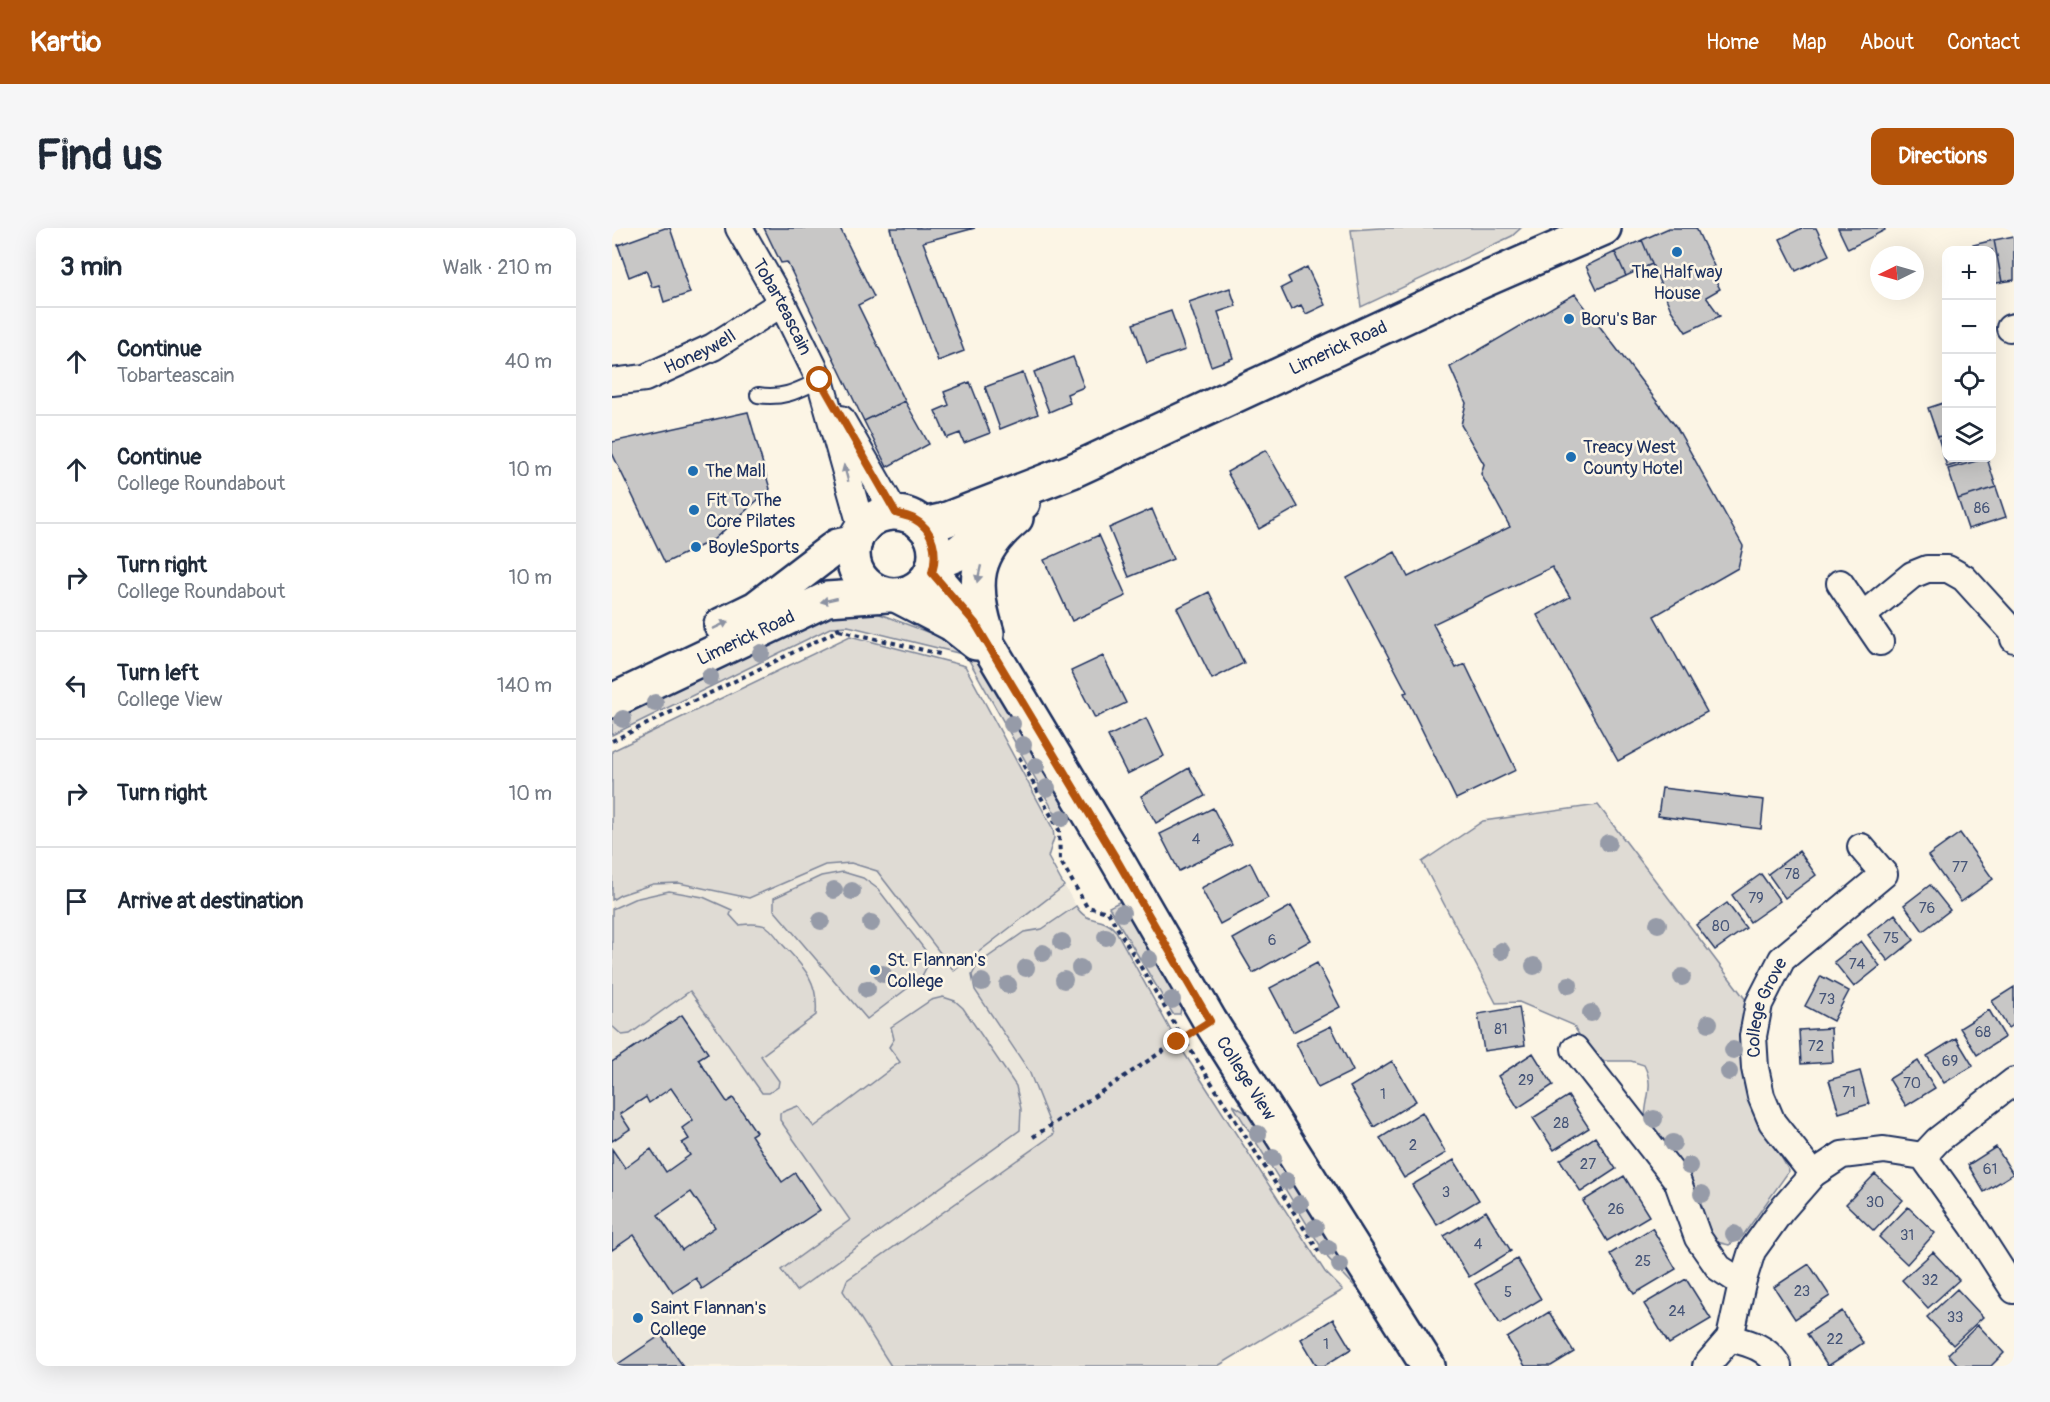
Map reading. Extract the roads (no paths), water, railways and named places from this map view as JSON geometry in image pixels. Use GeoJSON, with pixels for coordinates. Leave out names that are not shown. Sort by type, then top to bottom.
{"type":"FeatureCollection","features":[{"type":"Feature","properties":{"kind":"main road","name":"Limerick Road"},"geometry":{"type":"LineString","coordinates":[[909,519],[945,520],[1072,471],[1588,231]]}},
{"type":"Feature","properties":{"kind":"main road","name":"Limerick Road"},"geometry":{"type":"LineString","coordinates":[[933,568],[955,555],[1006,513],[1072,471]]}},
{"type":"Feature","properties":{"kind":"main road","name":"College View"},"geometry":{"type":"LineString","coordinates":[[994,657],[981,615],[976,586],[986,550],[1004,528],[1072,471]]}},
{"type":"Feature","properties":{"kind":"main road"},"geometry":{"type":"LineString","coordinates":[[877,517],[909,519],[933,541],[933,568],[922,586],[893,595],[867,585],[857,573],[853,557],[859,536],[877,517]]}},
{"type":"Feature","properties":{"kind":"main road","name":"Limerick Road"},"geometry":{"type":"LineString","coordinates":[[612,679],[756,608],[837,546],[859,536]]}},
{"type":"Feature","properties":{"kind":"main road","name":"College View"},"geometry":{"type":"LineString","coordinates":[[933,568],[975,623],[1210,1021],[1428,1366]]}},
{"type":"Feature","properties":{"kind":"main road","name":"Limerick Road"},"geometry":{"type":"LineString","coordinates":[[612,700],[827,599],[893,595]]}},
{"type":"Feature","properties":{"kind":"main road","name":"College View"},"geometry":{"type":"LineString","coordinates":[[893,595],[952,624],[994,657]]}},
{"type":"Feature","properties":{"kind":"street","name":"Tobarteascain"},"geometry":{"type":"LineString","coordinates":[[739,228],[782,303],[821,384],[909,519]]}},
{"type":"Feature","properties":{"kind":"street","name":"Honeywell"},"geometry":{"type":"LineString","coordinates":[[612,382],[645,378],[713,347],[782,303]]}},
{"type":"Feature","properties":{"kind":"street","name":"Tobarteascain"},"geometry":{"type":"LineString","coordinates":[[821,384],[859,536]]}},
{"type":"Feature","properties":{"kind":"street"},"geometry":{"type":"LineString","coordinates":[[1862,616],[1912,575],[1928,569],[1948,569],[1964,579],[2014,634]]}},
{"type":"Feature","properties":{"kind":"street"},"geometry":{"type":"LineString","coordinates":[[1840,583],[1880,642]]}},
{"type":"Feature","properties":{"kind":"street","name":"College Grove"},"geometry":{"type":"LineString","coordinates":[[1813,1174],[1772,1122],[1768,1113],[1761,1096],[1755,1068],[1753,1036],[1759,1004],[1782,959],[1884,874],[1861,847]]}},
{"type":"Feature","properties":{"kind":"street"},"geometry":{"type":"LineString","coordinates":[[1575,1049],[1677,1180],[1698,1238],[1719,1268],[1742,1282]]}},
{"type":"Feature","properties":{"kind":"street"},"geometry":{"type":"LineString","coordinates":[[1923,1156],[1938,1140],[2014,1081]]}},
{"type":"Feature","properties":{"kind":"street"},"geometry":{"type":"LineString","coordinates":[[1706,1366],[1730,1338],[1742,1282],[1752,1251],[1780,1212],[1813,1174],[1842,1155],[1884,1150],[1923,1156],[1973,1226],[2014,1290]]}},
{"type":"Feature","properties":{"kind":"street"},"geometry":{"type":"LineString","coordinates":[[1730,1338],[1756,1344],[1778,1366]]}},
{"type":"Feature","properties":{"kind":"lane"},"geometry":{"type":"LineString","coordinates":[[758,395],[774,398],[821,384]]}},
{"type":"Feature","properties":{"kind":"place","name":"The Halfway House"},"geometry":{"type":"Point","coordinates":[1677,252]}},
{"type":"Feature","properties":{"kind":"place","name":"Boru's Bar"},"geometry":{"type":"Point","coordinates":[1569,319]}},
{"type":"Feature","properties":{"kind":"place","name":"Treacy West County Hotel"},"geometry":{"type":"Point","coordinates":[1571,457]}},
{"type":"Feature","properties":{"kind":"place","name":"The Mall"},"geometry":{"type":"Point","coordinates":[693,471]}},
{"type":"Feature","properties":{"kind":"place","name":"Fit To The Core Pilates"},"geometry":{"type":"Point","coordinates":[694,510]}},
{"type":"Feature","properties":{"kind":"place","name":"BoyleSports"},"geometry":{"type":"Point","coordinates":[696,547]}},
{"type":"Feature","properties":{"kind":"place","name":"St. Flannan's College"},"geometry":{"type":"Point","coordinates":[875,970]}},
{"type":"Feature","properties":{"kind":"place","name":"Saint Flannan's College"},"geometry":{"type":"Point","coordinates":[638,1318]}}]}
